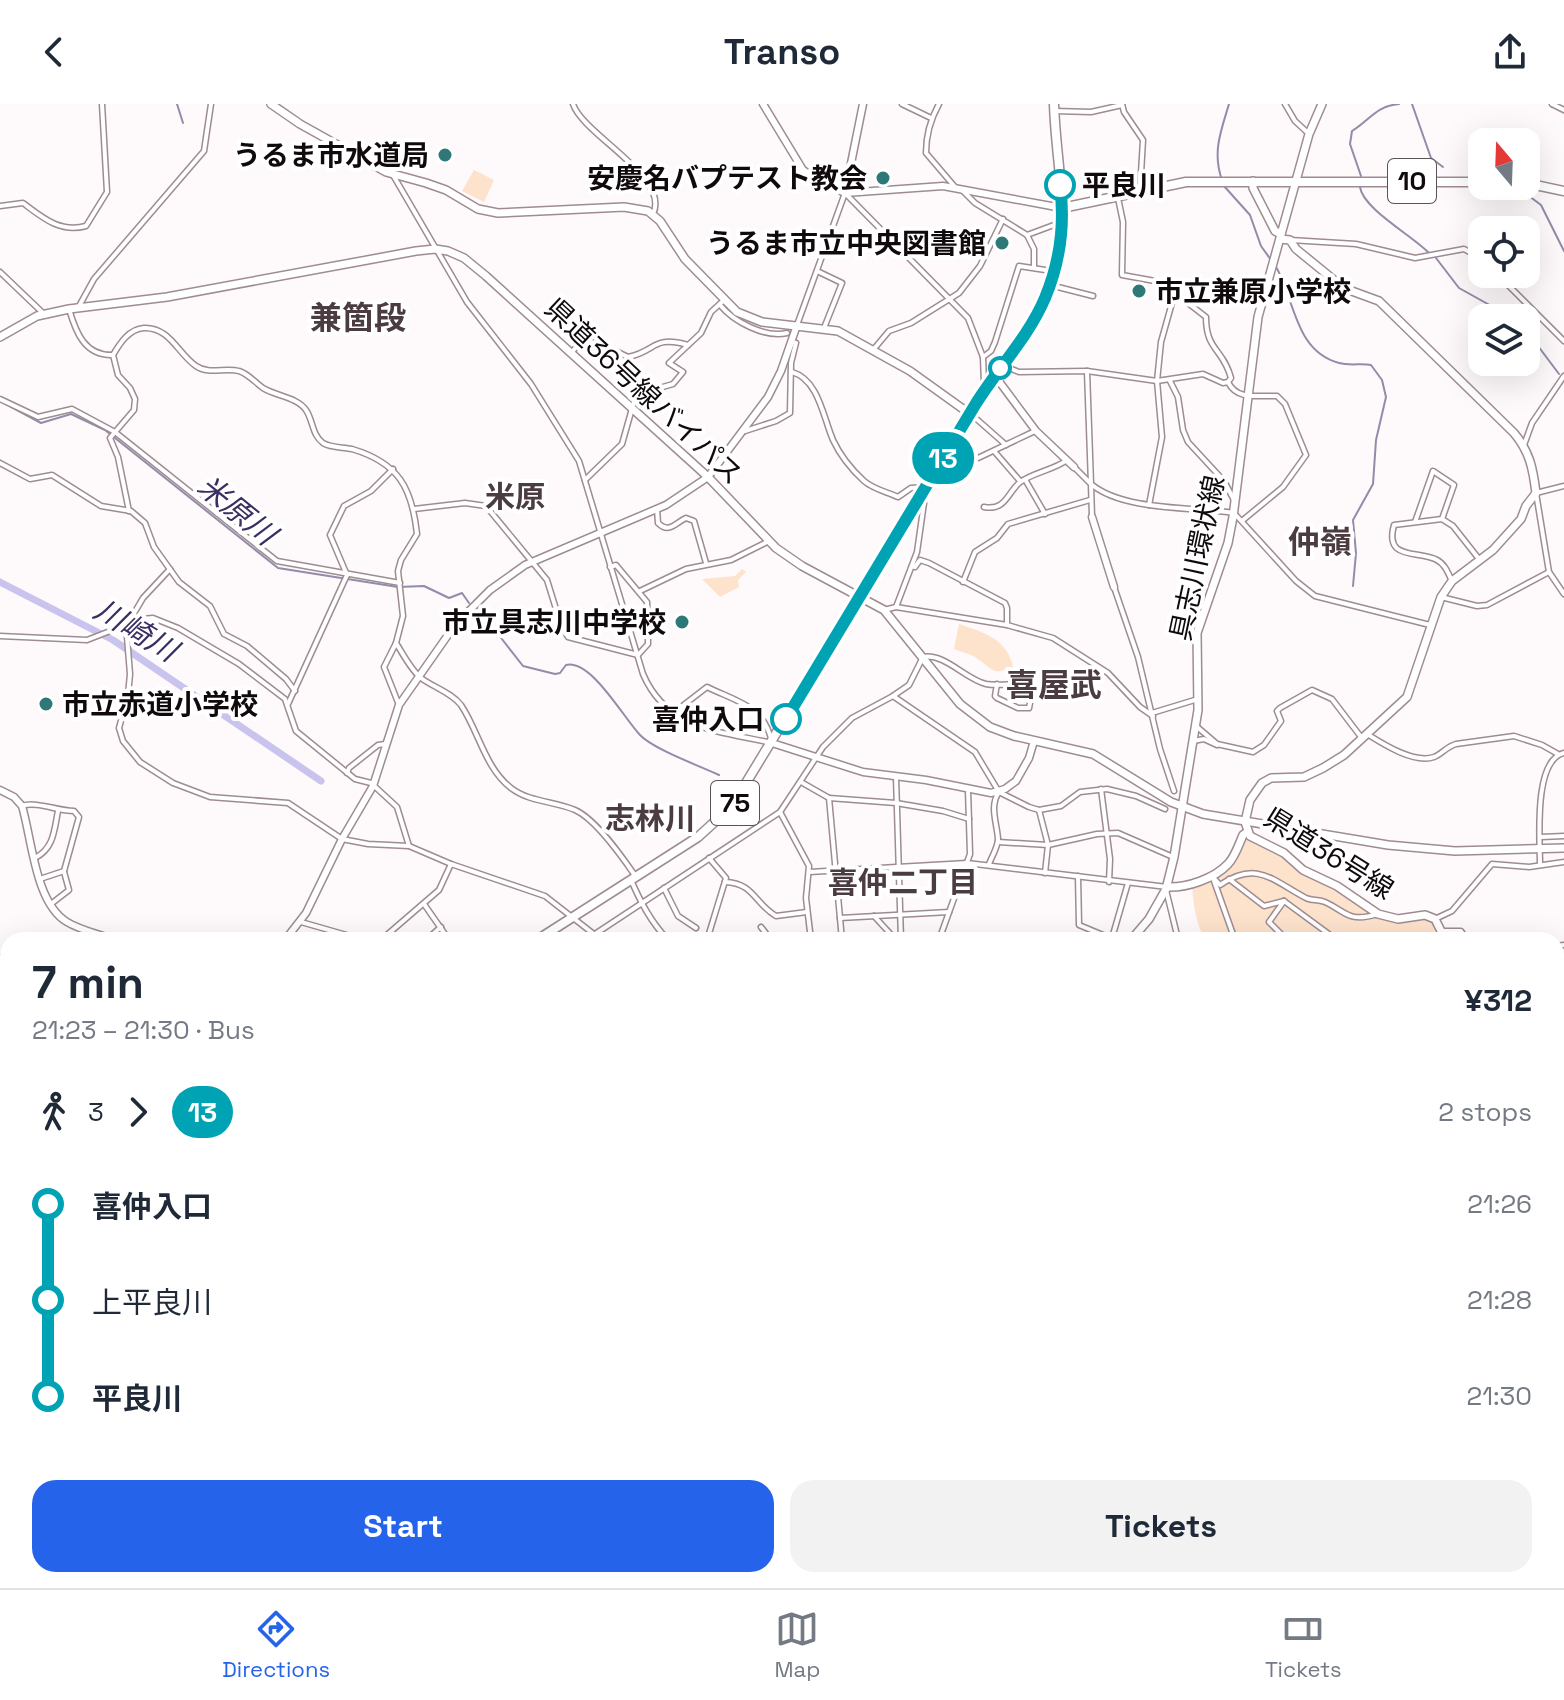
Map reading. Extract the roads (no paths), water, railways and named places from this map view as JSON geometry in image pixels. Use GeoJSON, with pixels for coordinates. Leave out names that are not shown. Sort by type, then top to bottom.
{"type":"FeatureCollection","features":[{"type":"Feature","properties":{"kind":"main road"},"geometry":{"type":"LineString","coordinates":[[271,104],[300,124],[393,175],[446,190],[484,211],[633,207],[653,214],[722,303],[743,316],[773,323],[824,328],[853,338],[910,371],[970,414]]}},
{"type":"Feature","properties":{"kind":"main road","name":"具志川環状線"},"geometry":{"type":"LineString","coordinates":[[1138,932],[1166,888],[1174,857],[1196,726],[1197,633],[1228,543],[1234,513],[1258,317],[1309,134],[1320,105]]}},
{"type":"Feature","properties":{"kind":"main road","name":"75"},"geometry":{"type":"LineString","coordinates":[[549,932],[698,837],[738,798],[987,386],[1029,329],[1050,285],[1062,222],[1054,108]]}},
{"type":"Feature","properties":{"kind":"main road"},"geometry":{"type":"LineString","coordinates":[[1253,181],[1253,188],[1280,237],[1290,240],[1296,249],[1349,290],[1379,301],[1495,413],[1524,445],[1533,466],[1536,493],[1521,519],[1481,562],[1452,581],[1441,597],[1407,697],[1344,755],[1304,777],[1271,778],[1262,783],[1250,800],[1245,822],[1360,842],[1416,848],[1485,851],[1564,848]]}},
{"type":"Feature","properties":{"kind":"main road","name":"10"},"geometry":{"type":"LineString","coordinates":[[1062,208],[1186,182],[1468,182]]}},
{"type":"Feature","properties":{"kind":"main road"},"geometry":{"type":"LineString","coordinates":[[1540,186],[1564,191]]}},
{"type":"Feature","properties":{"kind":"main road","name":"県道36号線バイパス"},"geometry":{"type":"LineString","coordinates":[[0,337],[44,314],[73,308],[167,297],[391,254],[435,249],[464,258],[708,477],[770,541],[802,566],[884,610],[969,713],[998,731],[1093,754],[1182,808]]}},
{"type":"Feature","properties":{"kind":"main road","name":"県道36号線"},"geometry":{"type":"LineString","coordinates":[[1182,808],[1245,822],[1250,836],[1284,853],[1303,870],[1337,886],[1378,914],[1398,919],[1425,915],[1435,919]]}},
{"type":"Feature","properties":{"kind":"main road"},"geometry":{"type":"LineString","coordinates":[[1166,888],[1212,876],[1230,863],[1247,832]]}},
{"type":"Feature","properties":{"kind":"main road"},"geometry":{"type":"LineString","coordinates":[[1435,919],[1440,932]]}},
{"type":"Feature","properties":{"kind":"street"},"geometry":{"type":"LineString","coordinates":[[0,206],[23,203],[53,225],[64,229],[86,226],[107,192],[102,104]]}},
{"type":"Feature","properties":{"kind":"street"},"geometry":{"type":"LineString","coordinates":[[113,355],[102,356],[83,341],[73,308],[94,279],[204,151],[211,104]]}},
{"type":"Feature","properties":{"kind":"street"},"geometry":{"type":"LineString","coordinates":[[573,104],[580,118],[631,163],[651,189],[656,206],[653,214]]}},
{"type":"Feature","properties":{"kind":"street"},"geometry":{"type":"LineString","coordinates":[[763,104],[803,170],[845,193],[968,318],[983,357],[984,383],[987,386]]}},
{"type":"Feature","properties":{"kind":"street"},"geometry":{"type":"LineString","coordinates":[[292,932],[300,922],[373,786],[399,705],[455,625],[507,577],[533,561],[675,500],[708,477],[745,431],[773,389],[792,342],[845,193],[863,104]]}},
{"type":"Feature","properties":{"kind":"street"},"geometry":{"type":"LineString","coordinates":[[902,104],[931,118]]}},
{"type":"Feature","properties":{"kind":"street"},"geometry":{"type":"LineString","coordinates":[[939,104],[931,118],[926,153],[975,203],[1027,235],[1034,249],[1034,268]]}},
{"type":"Feature","properties":{"kind":"street"},"geometry":{"type":"LineString","coordinates":[[1285,104],[1295,121],[1309,134]]}},
{"type":"Feature","properties":{"kind":"street"},"geometry":{"type":"LineString","coordinates":[[1552,104],[1564,110]]}},
{"type":"Feature","properties":{"kind":"street"},"geometry":{"type":"LineString","coordinates":[[1054,108],[1091,112],[1122,105],[1143,140],[1140,190]]}},
{"type":"Feature","properties":{"kind":"street"},"geometry":{"type":"LineString","coordinates":[[393,175],[467,302],[531,384],[579,461],[643,674],[654,695],[672,714],[701,727],[772,743],[863,772],[926,780],[968,790],[999,792],[1039,810],[1061,806],[1080,792],[1101,789],[1136,796],[1165,809]]}},
{"type":"Feature","properties":{"kind":"street"},"geometry":{"type":"LineString","coordinates":[[845,193],[957,187],[1012,201],[1062,208]]}},
{"type":"Feature","properties":{"kind":"street"},"geometry":{"type":"LineString","coordinates":[[1117,195],[1123,222],[1122,275],[1177,285],[1161,342],[1157,381],[1162,437],[1149,505]]}},
{"type":"Feature","properties":{"kind":"street"},"geometry":{"type":"LineString","coordinates":[[873,350],[889,331],[911,323],[952,300],[980,266],[1003,219]]}},
{"type":"Feature","properties":{"kind":"street"},"geometry":{"type":"LineString","coordinates":[[1027,235],[1062,222]]}},
{"type":"Feature","properties":{"kind":"street"},"geometry":{"type":"LineString","coordinates":[[1290,240],[1361,244],[1411,257],[1464,249],[1468,251]]}},
{"type":"Feature","properties":{"kind":"street"},"geometry":{"type":"LineString","coordinates":[[983,357],[991,351],[995,342],[1019,266],[1054,272]]}},
{"type":"Feature","properties":{"kind":"street"},"geometry":{"type":"LineString","coordinates":[[817,271],[842,283],[824,328]]}},
{"type":"Feature","properties":{"kind":"street"},"geometry":{"type":"LineString","coordinates":[[0,272],[44,314]]}},
{"type":"Feature","properties":{"kind":"street"},"geometry":{"type":"LineString","coordinates":[[1050,285],[1093,296]]}},
{"type":"Feature","properties":{"kind":"street"},"geometry":{"type":"LineString","coordinates":[[1511,288],[1564,341]]}},
{"type":"Feature","properties":{"kind":"street"},"geometry":{"type":"LineString","coordinates":[[1175,293],[1206,317],[1209,342],[1227,362],[1231,378],[1228,382]]}},
{"type":"Feature","properties":{"kind":"street"},"geometry":{"type":"LineString","coordinates":[[585,480],[622,444],[635,398],[673,384],[683,372],[669,363],[701,333],[711,312],[722,303],[734,319],[773,334],[787,333]]}},
{"type":"Feature","properties":{"kind":"street"},"geometry":{"type":"LineString","coordinates":[[773,323],[773,334]]}},
{"type":"Feature","properties":{"kind":"street"},"geometry":{"type":"LineString","coordinates":[[129,511],[118,457],[111,445],[113,434],[134,410],[135,399],[118,375],[113,355],[123,339],[143,328],[162,331],[197,367],[240,371],[265,390],[297,402],[306,410],[317,438],[325,445],[351,449],[393,469],[414,509],[417,534],[401,560],[403,616],[396,643],[384,667],[399,705]]}},
{"type":"Feature","properties":{"kind":"street"},"geometry":{"type":"LineString","coordinates":[[571,353],[582,340],[603,345],[628,357],[657,343],[673,340],[688,345]]}},
{"type":"Feature","properties":{"kind":"street"},"geometry":{"type":"LineString","coordinates":[[745,431],[790,413],[796,343],[792,342]]}},
{"type":"Feature","properties":{"kind":"street"},"geometry":{"type":"LineString","coordinates":[[1003,364],[1019,372],[1087,371],[1157,381],[1203,374],[1228,382],[1232,390],[1247,396],[1277,396],[1285,404],[1306,455],[1283,487],[1243,520]]}},
{"type":"Feature","properties":{"kind":"street"},"geometry":{"type":"LineString","coordinates":[[1087,371],[1092,517],[1138,657],[1174,791]]}},
{"type":"Feature","properties":{"kind":"street"},"geometry":{"type":"LineString","coordinates":[[792,372],[804,377],[817,396],[834,442],[867,484],[898,497],[919,485],[926,487]]}},
{"type":"Feature","properties":{"kind":"street"},"geometry":{"type":"LineString","coordinates":[[995,376],[1036,431],[1098,490],[1149,505],[1234,513],[1296,581],[1315,596],[1430,625]]}},
{"type":"Feature","properties":{"kind":"street"},"geometry":{"type":"LineString","coordinates":[[1524,445],[1532,423],[1564,376]]}},
{"type":"Feature","properties":{"kind":"street"},"geometry":{"type":"LineString","coordinates":[[1170,380],[1178,397],[1188,442],[1224,481],[1235,503]]}},
{"type":"Feature","properties":{"kind":"street"},"geometry":{"type":"LineString","coordinates":[[0,399],[38,417],[72,409],[113,434],[277,561],[346,577],[400,585]]}},
{"type":"Feature","properties":{"kind":"street"},"geometry":{"type":"LineString","coordinates":[[970,414],[1006,445]]}},
{"type":"Feature","properties":{"kind":"street"},"geometry":{"type":"LineString","coordinates":[[950,446],[978,458],[1036,431]]}},
{"type":"Feature","properties":{"kind":"street"},"geometry":{"type":"LineString","coordinates":[[994,451],[1023,481],[1045,514]]}},
{"type":"Feature","properties":{"kind":"street"},"geometry":{"type":"LineString","coordinates":[[984,507],[999,506],[1023,481],[1067,460]]}},
{"type":"Feature","properties":{"kind":"street"},"geometry":{"type":"LineString","coordinates":[[0,463],[30,479],[52,475],[101,506],[129,511],[145,523],[154,547],[179,582],[210,606],[224,634],[247,646],[286,679],[295,691]]}},
{"type":"Feature","properties":{"kind":"street"},"geometry":{"type":"LineString","coordinates":[[288,704],[346,577],[330,535],[344,506],[371,491],[393,469]]}},
{"type":"Feature","properties":{"kind":"street"},"geometry":{"type":"LineString","coordinates":[[1415,522],[1433,471],[1454,485],[1442,519]]}},
{"type":"Feature","properties":{"kind":"street"},"geometry":{"type":"LineString","coordinates":[[1564,486],[1536,493],[1549,572],[1564,594]]}},
{"type":"Feature","properties":{"kind":"street"},"geometry":{"type":"LineString","coordinates":[[896,607],[912,566],[923,522],[924,503],[920,497]]}},
{"type":"Feature","properties":{"kind":"street"},"geometry":{"type":"LineString","coordinates":[[963,582],[975,552],[997,538],[1008,524],[1090,500]]}},
{"type":"Feature","properties":{"kind":"street"},"geometry":{"type":"LineString","coordinates":[[414,509],[465,503],[486,506],[551,586],[561,625],[568,637],[638,655]]}},
{"type":"Feature","properties":{"kind":"street"},"geometry":{"type":"LineString","coordinates":[[657,509],[658,523],[665,528],[671,528],[686,518],[694,521],[706,563]]}},
{"type":"Feature","properties":{"kind":"street"},"geometry":{"type":"LineString","coordinates":[[1452,581],[1442,563],[1434,558],[1402,553],[1394,544],[1394,525],[1442,519],[1453,526],[1481,562]]}},
{"type":"Feature","properties":{"kind":"street"},"geometry":{"type":"LineString","coordinates":[[640,591],[686,569],[731,560],[770,541]]}},
{"type":"Feature","properties":{"kind":"street"},"geometry":{"type":"LineString","coordinates":[[912,566],[915,567],[920,560],[1005,603],[1007,625]]}},
{"type":"Feature","properties":{"kind":"street"},"geometry":{"type":"LineString","coordinates":[[610,567],[616,565],[647,602],[648,644],[638,655]]}},
{"type":"Feature","properties":{"kind":"street"},"geometry":{"type":"LineString","coordinates":[[170,569],[143,598],[130,623],[127,637],[128,695],[118,723],[123,741],[140,762],[173,783],[210,797],[288,803],[342,839],[409,846],[451,864],[545,896],[589,932]]}},
{"type":"Feature","properties":{"kind":"street"},"geometry":{"type":"LineString","coordinates":[[1441,597],[1477,606],[1487,605],[1549,572]]}},
{"type":"Feature","properties":{"kind":"street"},"geometry":{"type":"LineString","coordinates":[[884,610],[896,607],[1007,625],[1045,635],[1078,652],[1108,673],[1140,707],[1152,714],[1198,699]]}},
{"type":"Feature","properties":{"kind":"street"},"geometry":{"type":"LineString","coordinates":[[0,636],[87,640],[130,623],[153,618],[178,628],[239,664],[288,704],[296,731],[347,773],[373,786],[397,807],[409,846]]}},
{"type":"Feature","properties":{"kind":"street"},"geometry":{"type":"LineString","coordinates":[[396,643],[418,676],[459,701],[488,760],[511,788],[528,797],[576,810],[623,858],[641,904],[662,932]]}},
{"type":"Feature","properties":{"kind":"street"},"geometry":{"type":"LineString","coordinates":[[602,932],[780,812],[816,757],[852,718],[909,685],[923,657],[936,657],[987,684],[997,684],[1031,684],[1029,708],[1018,708],[997,698],[997,684]]}},
{"type":"Feature","properties":{"kind":"street"},"geometry":{"type":"LineString","coordinates":[[672,714],[707,687],[753,709],[765,720],[772,743]]}},
{"type":"Feature","properties":{"kind":"street"},"geometry":{"type":"LineString","coordinates":[[1193,741],[1204,739],[1215,745],[1253,752],[1264,745],[1281,721],[1277,711],[1312,690],[1332,699],[1365,736],[1395,752],[1435,757],[1456,744],[1514,736],[1561,753],[1549,765],[1544,778],[1540,865]]}},
{"type":"Feature","properties":{"kind":"street"},"geometry":{"type":"LineString","coordinates":[[893,696],[975,752],[999,792]]}},
{"type":"Feature","properties":{"kind":"street"},"geometry":{"type":"LineString","coordinates":[[1196,726],[1223,746]]}},
{"type":"Feature","properties":{"kind":"street"},"geometry":{"type":"LineString","coordinates":[[989,864],[998,842],[995,797],[1021,774],[1034,741]]}},
{"type":"Feature","properties":{"kind":"street"},"geometry":{"type":"LineString","coordinates":[[347,773],[378,745],[386,744]]}},
{"type":"Feature","properties":{"kind":"street"},"geometry":{"type":"LineString","coordinates":[[896,777],[899,932]]}},
{"type":"Feature","properties":{"kind":"street"},"geometry":{"type":"LineString","coordinates":[[801,782],[829,798],[896,803],[969,819]]}},
{"type":"Feature","properties":{"kind":"street"},"geometry":{"type":"LineString","coordinates":[[1101,789],[1109,882]]}},
{"type":"Feature","properties":{"kind":"street"},"geometry":{"type":"LineString","coordinates":[[0,790],[14,797],[22,806],[40,879],[51,904],[68,923],[92,932]]}},
{"type":"Feature","properties":{"kind":"street"},"geometry":{"type":"LineString","coordinates":[[942,932],[970,854],[968,790]]}},
{"type":"Feature","properties":{"kind":"street"},"geometry":{"type":"LineString","coordinates":[[829,798],[841,932]]}},
{"type":"Feature","properties":{"kind":"street"},"geometry":{"type":"LineString","coordinates":[[22,806],[32,802],[58,811],[74,811],[79,817],[64,871],[69,890],[51,904]]}},
{"type":"Feature","properties":{"kind":"street"},"geometry":{"type":"LineString","coordinates":[[1039,810],[1048,845],[1045,873]]}},
{"type":"Feature","properties":{"kind":"street"},"geometry":{"type":"LineString","coordinates":[[35,858],[51,846],[58,811]]}},
{"type":"Feature","properties":{"kind":"street"},"geometry":{"type":"LineString","coordinates":[[780,812],[805,855],[809,872],[807,912],[810,932]]}},
{"type":"Feature","properties":{"kind":"street"},"geometry":{"type":"LineString","coordinates":[[998,842],[1048,845],[1118,833],[1174,857]]}},
{"type":"Feature","properties":{"kind":"street"},"geometry":{"type":"LineString","coordinates":[[1541,837],[1564,836]]}},
{"type":"Feature","properties":{"kind":"street"},"geometry":{"type":"LineString","coordinates":[[709,858],[726,878],[709,932]]}},
{"type":"Feature","properties":{"kind":"street"},"geometry":{"type":"LineString","coordinates":[[1435,919],[1452,911],[1492,864],[1498,862],[1529,867],[1564,862]]}},
{"type":"Feature","properties":{"kind":"street"},"geometry":{"type":"LineString","coordinates":[[809,872],[967,863],[1166,888],[1178,932]]}},
{"type":"Feature","properties":{"kind":"street"},"geometry":{"type":"LineString","coordinates":[[391,932],[439,890],[451,864]]}},
{"type":"Feature","properties":{"kind":"street"},"geometry":{"type":"LineString","coordinates":[[40,879],[64,871]]}},
{"type":"Feature","properties":{"kind":"street"},"geometry":{"type":"LineString","coordinates":[[1212,876],[1220,885],[1239,873],[1269,876],[1310,900],[1326,902],[1343,915],[1369,917],[1378,914]]}},
{"type":"Feature","properties":{"kind":"street"},"geometry":{"type":"LineString","coordinates":[[1078,876],[1079,925],[1096,932]]}},
{"type":"Feature","properties":{"kind":"street"},"geometry":{"type":"LineString","coordinates":[[1212,876],[1232,932]]}},
{"type":"Feature","properties":{"kind":"street"},"geometry":{"type":"LineString","coordinates":[[1229,879],[1264,906],[1284,901]]}},
{"type":"Feature","properties":{"kind":"street"},"geometry":{"type":"LineString","coordinates":[[725,882],[737,882],[749,888],[776,916],[807,912]]}},
{"type":"Feature","properties":{"kind":"street"},"geometry":{"type":"LineString","coordinates":[[1115,932],[1128,883]]}},
{"type":"Feature","properties":{"kind":"street"},"geometry":{"type":"LineString","coordinates":[[664,888],[678,916],[696,928]]}},
{"type":"Feature","properties":{"kind":"street"},"geometry":{"type":"LineString","coordinates":[[1279,932],[1269,922],[1284,901]]}},
{"type":"Feature","properties":{"kind":"street"},"geometry":{"type":"LineString","coordinates":[[1284,901],[1326,932]]}},
{"type":"Feature","properties":{"kind":"street"},"geometry":{"type":"LineString","coordinates":[[424,904],[444,932]]}},
{"type":"Feature","properties":{"kind":"street"},"geometry":{"type":"LineString","coordinates":[[840,918],[949,912]]}},
{"type":"Feature","properties":{"kind":"street"},"geometry":{"type":"LineString","coordinates":[[874,916],[890,932]]}},
{"type":"Feature","properties":{"kind":"street"},"geometry":{"type":"LineString","coordinates":[[300,922],[336,932]]}},
{"type":"Feature","properties":{"kind":"street"},"geometry":{"type":"LineString","coordinates":[[435,932],[441,927]]}},
{"type":"Feature","properties":{"kind":"street"},"geometry":{"type":"LineString","coordinates":[[761,927],[765,932]]}},
{"type":"Feature","properties":{"kind":"waterway"},"geometry":{"type":"LineString","coordinates":[[177,104],[183,123]]}},
{"type":"Feature","properties":{"kind":"waterway"},"geometry":{"type":"LineString","coordinates":[[1222,180],[1218,151],[1229,104]]}},
{"type":"Feature","properties":{"kind":"waterway"},"geometry":{"type":"LineString","coordinates":[[1361,176],[1350,144],[1352,131],[1379,110],[1399,104]]}},
{"type":"Feature","properties":{"kind":"waterway"},"geometry":{"type":"LineString","coordinates":[[1412,104],[1431,158],[1443,167]]}},
{"type":"Feature","properties":{"kind":"waterway"},"geometry":{"type":"LineString","coordinates":[[1224,186],[1250,215],[1261,246],[1271,260]]}},
{"type":"Feature","properties":{"kind":"waterway"},"geometry":{"type":"LineString","coordinates":[[1360,187],[1379,213],[1429,253]]}},
{"type":"Feature","properties":{"kind":"waterway"},"geometry":{"type":"LineString","coordinates":[[1534,200],[1541,205],[1564,251]]}},
{"type":"Feature","properties":{"kind":"waterway"},"geometry":{"type":"LineString","coordinates":[[1436,258],[1459,288],[1488,304]]}},
{"type":"Feature","properties":{"kind":"waterway"},"geometry":{"type":"LineString","coordinates":[[1275,265],[1304,335],[1313,347],[1324,357],[1339,363],[1371,365],[1382,380],[1386,397],[1376,440],[1373,484],[1353,520],[1356,553],[1353,586]]}},
{"type":"Feature","properties":{"kind":"waterway"},"geometry":{"type":"LineString","coordinates":[[1540,349],[1559,374]]}},
{"type":"Feature","properties":{"kind":"waterway","name":"米原川"},"geometry":{"type":"LineString","coordinates":[[4,403],[41,423],[71,414],[105,430],[278,568],[398,587],[424,586],[449,598],[462,593],[469,603]]}},
{"type":"Feature","properties":{"kind":"waterway","name":"川崎川"},"geometry":{"type":"LineString","coordinates":[[0,582],[113,640],[321,781]]}},
{"type":"Feature","properties":{"kind":"waterway","name":"米原川"},"geometry":{"type":"LineString","coordinates":[[475,610],[523,666],[555,674],[566,665],[586,671],[646,740],[719,775]]}},
{"type":"Feature","properties":{"kind":"place","name":"うるま市水道局"},"geometry":{"type":"Point","coordinates":[445,155]}},
{"type":"Feature","properties":{"kind":"place","name":"安慶名バプテスト教会"},"geometry":{"type":"Point","coordinates":[883,178]}},
{"type":"Feature","properties":{"kind":"place","name":"平良川"},"geometry":{"type":"Point","coordinates":[1060,185]}},
{"type":"Feature","properties":{"kind":"place","name":"うるま市立中央図書館"},"geometry":{"type":"Point","coordinates":[1002,243]}},
{"type":"Feature","properties":{"kind":"place","name":"市立兼原小学校"},"geometry":{"type":"Point","coordinates":[1139,291]}},
{"type":"Feature","properties":{"kind":"place","name":"市立具志川中学校"},"geometry":{"type":"Point","coordinates":[682,622]}},
{"type":"Feature","properties":{"kind":"place","name":"市立赤道小学校"},"geometry":{"type":"Point","coordinates":[46,704]}},
{"type":"Feature","properties":{"kind":"place","name":"喜仲入口"},"geometry":{"type":"Point","coordinates":[786,719]}},
{"type":"Feature","properties":{"kind":"district","name":"兼箇段"},"geometry":{"type":"Point","coordinates":[358,318]}},
{"type":"Feature","properties":{"kind":"district","name":"米原"},"geometry":{"type":"Point","coordinates":[515,496]}},
{"type":"Feature","properties":{"kind":"district","name":"仲嶺"},"geometry":{"type":"Point","coordinates":[1320,542]}},
{"type":"Feature","properties":{"kind":"district","name":"喜屋武"},"geometry":{"type":"Point","coordinates":[1054,685]}},
{"type":"Feature","properties":{"kind":"district","name":"志林川"},"geometry":{"type":"Point","coordinates":[650,818]}},
{"type":"Feature","properties":{"kind":"district","name":"喜仲二丁目"},"geometry":{"type":"Point","coordinates":[903,882]}}]}
